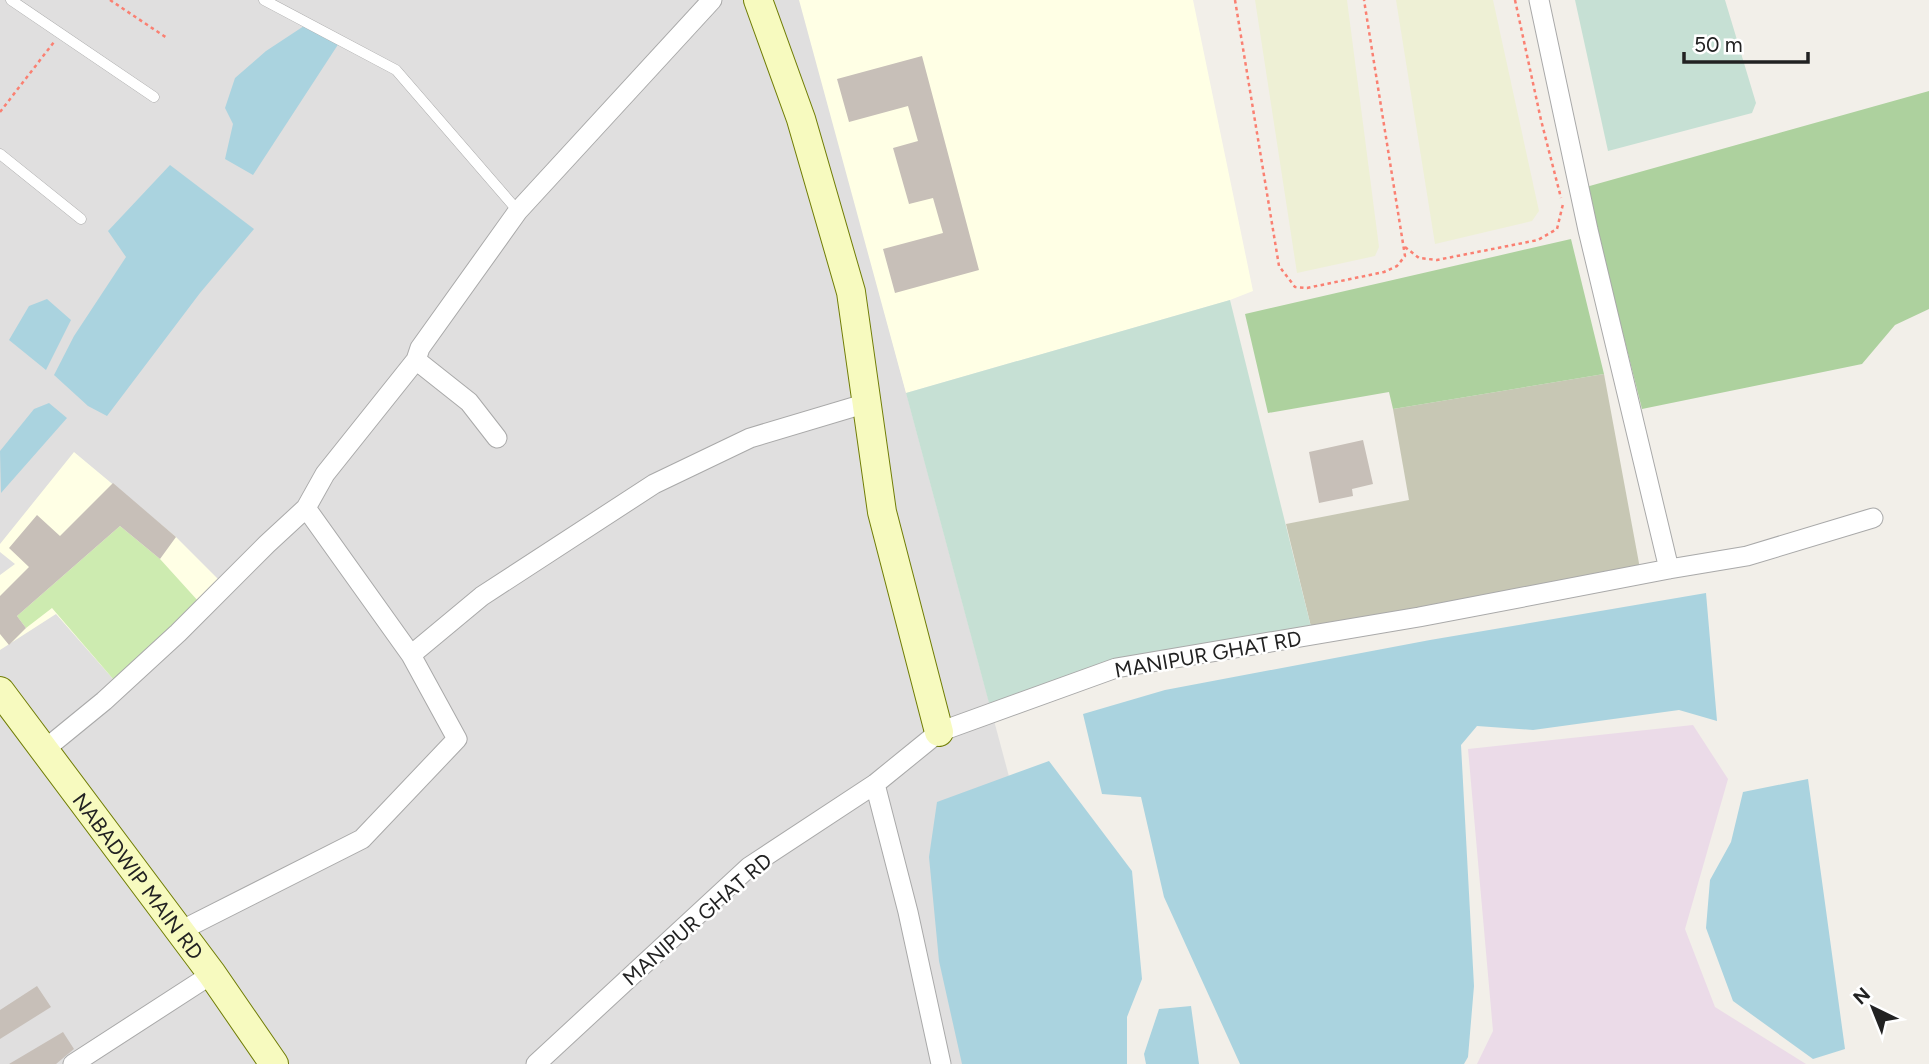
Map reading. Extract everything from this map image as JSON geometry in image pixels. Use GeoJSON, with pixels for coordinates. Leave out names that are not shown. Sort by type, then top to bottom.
{"type":"FeatureCollection","features":[{"type":"Feature","properties":{"kind":"street"},"geometry":{"type":"LineString","coordinates":[[44,750],[104,701],[178,633],[306,508],[325,474],[416,360],[420,348],[518,211],[712,0]]}},
{"type":"Feature","properties":{"kind":"street"},"geometry":{"type":"LineString","coordinates":[[758,0],[801,119],[851,292],[882,512],[939,732]]}},
{"type":"Feature","properties":{"kind":"street"},"geometry":{"type":"LineString","coordinates":[[1539,0],[1588,230],[1669,569]]}},
{"type":"Feature","properties":{"kind":"street"},"geometry":{"type":"LineString","coordinates":[[416,360],[469,402],[497,439]]}},
{"type":"Feature","properties":{"kind":"street"},"geometry":{"type":"LineString","coordinates":[[411,655],[482,596],[654,484],[750,438],[867,403]]}},
{"type":"Feature","properties":{"kind":"street"},"geometry":{"type":"LineString","coordinates":[[180,931],[362,839],[457,739],[411,655],[306,508]]}},
{"type":"Feature","properties":{"kind":"street","name":"MANIPUR GHAT RD"},"geometry":{"type":"LineString","coordinates":[[536,1064],[749,867],[875,784],[939,732],[1116,668],[1419,617],[1746,556],[1873,518]]}},
{"type":"Feature","properties":{"kind":"street","name":"NABADWIP MAIN RD"},"geometry":{"type":"LineString","coordinates":[[0,691],[212,974],[274,1064]]}},
{"type":"Feature","properties":{"kind":"street"},"geometry":{"type":"LineString","coordinates":[[875,784],[908,912],[941,1064]]}},
{"type":"Feature","properties":{"kind":"street"},"geometry":{"type":"LineString","coordinates":[[73,1064],[212,974]]}},
{"type":"Feature","properties":{"kind":"lane"},"geometry":{"type":"LineString","coordinates":[[10,0],[154,97]]}},
{"type":"Feature","properties":{"kind":"lane"},"geometry":{"type":"LineString","coordinates":[[264,0],[396,71],[518,211]]}},
{"type":"Feature","properties":{"kind":"lane"},"geometry":{"type":"LineString","coordinates":[[0,154],[81,219]]}},
{"type":"Feature","properties":{"kind":"path"},"geometry":{"type":"LineString","coordinates":[[110,0],[167,38]]}},
{"type":"Feature","properties":{"kind":"path"},"geometry":{"type":"LineString","coordinates":[[1235,0],[1279,266],[1295,287],[1307,288],[1384,272],[1397,266],[1405,256],[1364,0]]}},
{"type":"Feature","properties":{"kind":"path"},"geometry":{"type":"LineString","coordinates":[[1404,246],[1419,258],[1437,260],[1538,240],[1557,229],[1563,205],[1515,0]]}},
{"type":"Feature","properties":{"kind":"path"},"geometry":{"type":"LineString","coordinates":[[0,112],[60,34]]}},
{"type":"Feature","properties":{"kind":"shaded area"},"geometry":{"type":"Polygon","coordinates":[[[0,0],[801,0],[1086,1064],[0,1064],[0,0]]]}},
{"type":"Feature","properties":{"kind":"shaded area"},"geometry":{"type":"Polygon","coordinates":[[[799,0],[1193,0],[1253,291],[1230,300],[906,393],[799,0]]]}},
{"type":"Feature","properties":{"kind":"shaded area"},"geometry":{"type":"Polygon","coordinates":[[[1255,0],[1347,0],[1379,247],[1375,256],[1297,273],[1255,0]]]}},
{"type":"Feature","properties":{"kind":"shaded area"},"geometry":{"type":"Polygon","coordinates":[[[1396,0],[1493,0],[1539,211],[1532,221],[1435,244],[1396,0]]]}},
{"type":"Feature","properties":{"kind":"shaded area"},"geometry":{"type":"Polygon","coordinates":[[[1575,0],[1725,0],[1756,103],[1752,113],[1608,151],[1575,0]]]}},
{"type":"Feature","properties":{"kind":"shaded area"},"geometry":{"type":"Polygon","coordinates":[[[1230,300],[1313,635],[1117,668],[1035,699],[989,703],[906,393],[1230,300]]]}},
{"type":"Feature","properties":{"kind":"shaded area"},"geometry":{"type":"Polygon","coordinates":[[[1604,374],[1641,574],[1313,635],[1286,524],[1409,500],[1393,409],[1604,374]]]}},
{"type":"Feature","properties":{"kind":"shaded area"},"geometry":{"type":"Polygon","coordinates":[[[74,452],[176,537],[221,582],[114,680],[56,614],[0,650],[0,575],[15,564],[0,552],[0,544],[74,452]]]}},
{"type":"Feature","properties":{"kind":"shaded area"},"geometry":{"type":"Polygon","coordinates":[[[1693,725],[1728,779],[1685,929],[1715,1007],[1806,1064],[1477,1064],[1493,1031],[1468,749],[1693,725]]]}},
{"type":"Feature","properties":{"kind":"green space"},"geometry":{"type":"Polygon","coordinates":[[[1929,91],[1929,309],[1895,325],[1862,364],[1642,409],[1586,187],[1929,91]]]}},
{"type":"Feature","properties":{"kind":"green space"},"geometry":{"type":"Polygon","coordinates":[[[1571,239],[1604,374],[1393,409],[1389,392],[1268,413],[1245,314],[1571,239]]]}},
{"type":"Feature","properties":{"kind":"green space"},"geometry":{"type":"Polygon","coordinates":[[[120,526],[160,559],[199,602],[114,680],[52,608],[26,628],[17,616],[120,526]]]}},
{"type":"Feature","properties":{"kind":"water"},"geometry":{"type":"Polygon","coordinates":[[[307,24],[341,40],[253,175],[225,159],[233,124],[225,108],[235,78],[266,51],[307,24]]]}},
{"type":"Feature","properties":{"kind":"water"},"geometry":{"type":"Polygon","coordinates":[[[170,165],[254,229],[200,293],[107,416],[88,406],[54,375],[74,336],[126,257],[108,231],[170,165]]]}},
{"type":"Feature","properties":{"kind":"water"},"geometry":{"type":"Polygon","coordinates":[[[47,299],[71,320],[46,370],[9,340],[29,306],[47,299]]]}},
{"type":"Feature","properties":{"kind":"water"},"geometry":{"type":"Polygon","coordinates":[[[49,403],[67,418],[1,493],[0,451],[34,409],[49,403]]]}},
{"type":"Feature","properties":{"kind":"water"},"geometry":{"type":"Polygon","coordinates":[[[1706,593],[1717,721],[1679,710],[1533,730],[1477,726],[1461,745],[1474,986],[1468,1057],[1464,1064],[1240,1064],[1164,897],[1141,797],[1102,794],[1083,714],[1165,690],[1430,640],[1706,593]]]}},
{"type":"Feature","properties":{"kind":"water"},"geometry":{"type":"Polygon","coordinates":[[[1049,761],[1132,871],[1142,979],[1127,1017],[1127,1064],[962,1064],[939,961],[929,857],[937,802],[1049,761]]]}},
{"type":"Feature","properties":{"kind":"water"},"geometry":{"type":"Polygon","coordinates":[[[1808,779],[1845,1049],[1813,1059],[1733,1001],[1706,928],[1710,880],[1731,842],[1743,792],[1808,779]]]}},
{"type":"Feature","properties":{"kind":"water"},"geometry":{"type":"Polygon","coordinates":[[[1191,1006],[1199,1064],[1146,1064],[1144,1054],[1159,1009],[1191,1006]]]}},
{"type":"Feature","properties":{"kind":"building"},"geometry":{"type":"Polygon","coordinates":[[[922,56],[979,270],[895,293],[883,249],[943,233],[933,198],[909,204],[893,148],[918,141],[908,106],[849,122],[837,79],[922,56]]]}},
{"type":"Feature","properties":{"kind":"building"},"geometry":{"type":"Polygon","coordinates":[[[1363,440],[1373,484],[1352,489],[1353,496],[1319,503],[1309,452],[1363,440]]]}},
{"type":"Feature","properties":{"kind":"building"},"geometry":{"type":"Polygon","coordinates":[[[113,483],[176,537],[160,559],[120,526],[17,616],[26,628],[9,645],[0,634],[0,596],[29,567],[9,548],[37,515],[60,536],[113,483]]]}},
{"type":"Feature","properties":{"kind":"building"},"geometry":{"type":"Polygon","coordinates":[[[37,986],[51,1007],[0,1039],[0,1010],[37,986]]]}},
{"type":"Feature","properties":{"kind":"building"},"geometry":{"type":"Polygon","coordinates":[[[63,1032],[74,1049],[56,1064],[9,1064],[63,1032]]]}}]}
